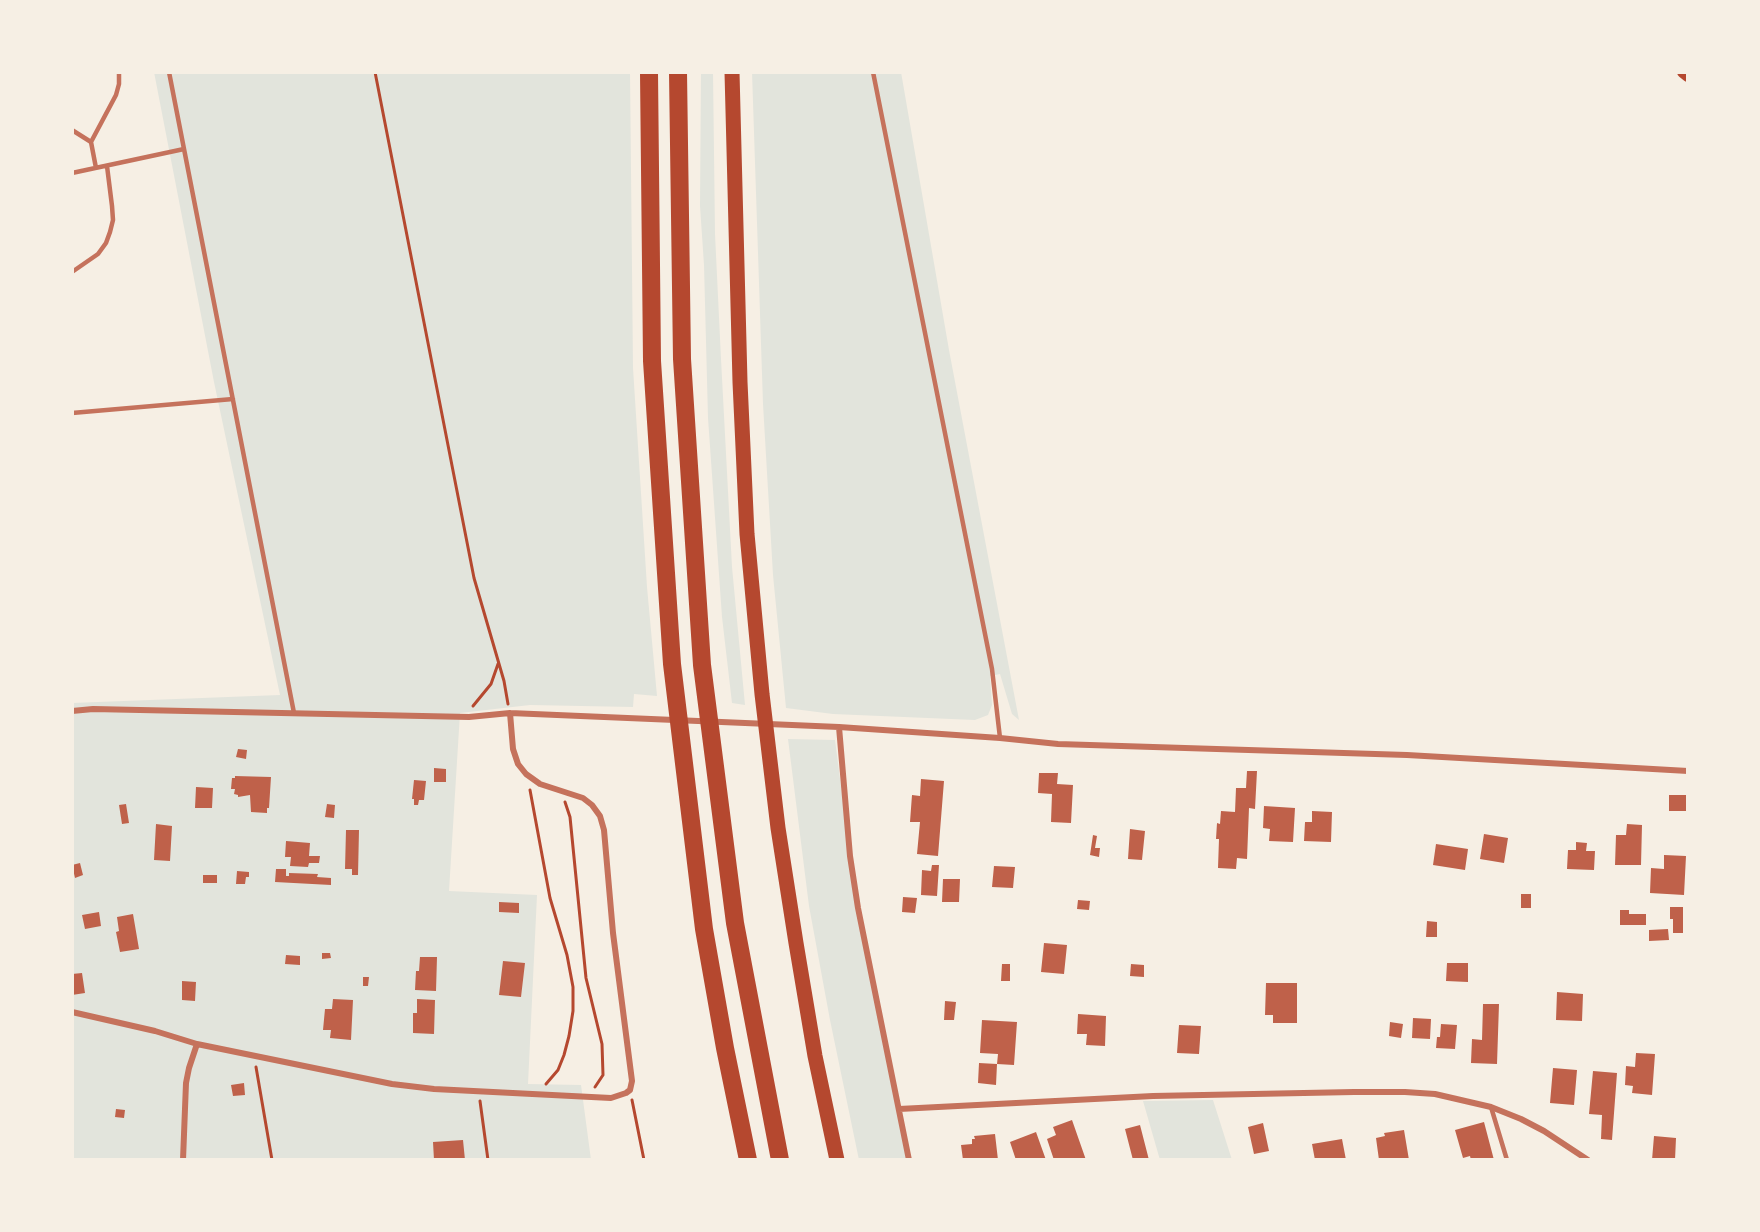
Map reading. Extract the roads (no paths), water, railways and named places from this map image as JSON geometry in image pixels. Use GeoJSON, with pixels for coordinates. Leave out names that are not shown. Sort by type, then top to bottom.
{"type":"FeatureCollection","features":[{"type":"Feature","properties":{"kind":"highway"},"geometry":{"type":"LineString","coordinates":[[649,72],[652,361],[672,664],[704,929],[748,1160]]}},
{"type":"Feature","properties":{"kind":"highway"},"geometry":{"type":"LineString","coordinates":[[678,72],[682,359],[702,665],[735,923],[780,1160]]}},
{"type":"Feature","properties":{"kind":"main road"},"geometry":{"type":"LineString","coordinates":[[732,72],[740,382],[747,534],[762,694],[778,828],[796,943],[815,1056],[837,1160]]}},
{"type":"Feature","properties":{"kind":"main road"},"geometry":{"type":"LineString","coordinates":[[1683,72],[1688,76]]}},
{"type":"Feature","properties":{"kind":"street"},"geometry":{"type":"LineString","coordinates":[[72,711],[93,709],[458,717],[510,713],[839,727],[1059,744],[1407,754],[1688,771]]}},
{"type":"Feature","properties":{"kind":"street"},"geometry":{"type":"LineString","coordinates":[[72,1012],[156,1031],[197,1044],[392,1084],[434,1089],[617,1097],[630,1090],[632,1081],[613,933],[604,830],[600,816],[583,798],[540,784],[526,774],[518,764],[513,749],[510,713]]}},
{"type":"Feature","properties":{"kind":"street"},"geometry":{"type":"LineString","coordinates":[[839,727],[850,856],[856,898],[909,1160]]}},
{"type":"Feature","properties":{"kind":"street"},"geometry":{"type":"LineString","coordinates":[[183,1160],[186,1083],[197,1044]]}},
{"type":"Feature","properties":{"kind":"street"},"geometry":{"type":"LineString","coordinates":[[899,1108],[1153,1096],[1395,1092],[1435,1094],[1491,1107],[1544,1131],[1588,1160]]}},
{"type":"Feature","properties":{"kind":"lane"},"geometry":{"type":"LineString","coordinates":[[96,168],[91,142],[116,95],[119,72]]}},
{"type":"Feature","properties":{"kind":"lane"},"geometry":{"type":"LineString","coordinates":[[169,72],[294,713]]}},
{"type":"Feature","properties":{"kind":"lane"},"geometry":{"type":"LineString","coordinates":[[873,72],[992,669],[1000,738]]}},
{"type":"Feature","properties":{"kind":"lane"},"geometry":{"type":"LineString","coordinates":[[72,130],[91,142]]}},
{"type":"Feature","properties":{"kind":"lane"},"geometry":{"type":"LineString","coordinates":[[72,173],[184,149]]}},
{"type":"Feature","properties":{"kind":"lane"},"geometry":{"type":"LineString","coordinates":[[72,273],[98,254],[110,232],[113,220],[107,166]]}},
{"type":"Feature","properties":{"kind":"lane"},"geometry":{"type":"LineString","coordinates":[[72,413],[233,399]]}},
{"type":"Feature","properties":{"kind":"lane"},"geometry":{"type":"LineString","coordinates":[[1491,1107],[1507,1160]]}}]}
